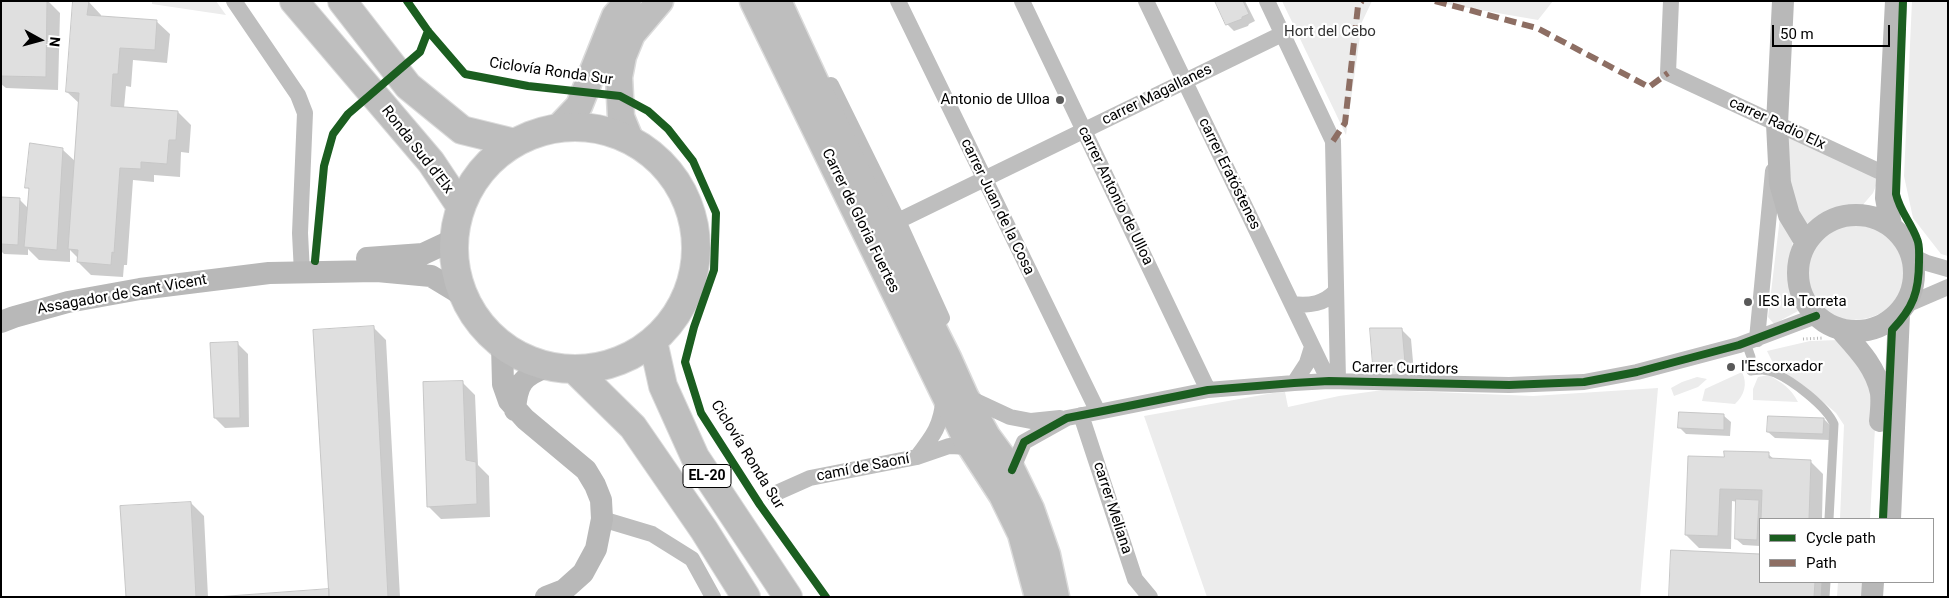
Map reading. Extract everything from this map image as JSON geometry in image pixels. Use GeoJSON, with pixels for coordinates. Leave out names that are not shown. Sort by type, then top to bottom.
{"type":"FeatureCollection","features":[{"type":"Feature","properties":{"kind":"highway","name":"Ronda Sud d'Elx"},"geometry":{"type":"LineString","coordinates":[[294,1],[430,162],[462,207]]}},
{"type":"Feature","properties":{"kind":"highway"},"geometry":{"type":"LineString","coordinates":[[342,1],[408,86],[462,130],[515,143]]}},
{"type":"Feature","properties":{"kind":"highway","name":"Ronda Sud d'Elx"},"geometry":{"type":"LineString","coordinates":[[558,128],[595,128],[630,139],[662,163],[685,196],[696,234],[694,274],[679,311],[653,341],[617,363],[575,370],[546,367],[530,361],[502,345],[480,323],[464,296],[456,268],[455,239],[462,207],[474,182],[486,167],[515,143],[536,133],[558,128]]}},
{"type":"Feature","properties":{"kind":"highway","name":"EL-20"},"geometry":{"type":"LineString","coordinates":[[653,341],[663,386],[695,457],[788,597]]}},
{"type":"Feature","properties":{"kind":"highway","name":"EL-20"},"geometry":{"type":"LineString","coordinates":[[575,370],[632,427],[704,530],[746,597]]}},
{"type":"Feature","properties":{"kind":"main road"},"geometry":{"type":"LineString","coordinates":[[558,128],[579,106],[615,16],[628,1]]}},
{"type":"Feature","properties":{"kind":"main road"},"geometry":{"type":"LineString","coordinates":[[630,139],[621,117],[620,70],[632,34],[660,1]]}},
{"type":"Feature","properties":{"kind":"main road","name":"Carrer de Gloria Fuertes"},"geometry":{"type":"LineString","coordinates":[[753,1],[954,396]]}},
{"type":"Feature","properties":{"kind":"main road","name":"Carrer de Gloria Fuertes"},"geometry":{"type":"LineString","coordinates":[[778,1],[883,228],[948,358],[954,396],[969,444],[1002,495],[1021,534],[1038,597]]}},
{"type":"Feature","properties":{"kind":"main road"},"geometry":{"type":"LineString","coordinates":[[1782,1],[1777,124],[1780,183],[1789,214],[1806,243]]}},
{"type":"Feature","properties":{"kind":"main road"},"geometry":{"type":"LineString","coordinates":[[1891,225],[1886,198],[1896,1]]}},
{"type":"Feature","properties":{"kind":"main road"},"geometry":{"type":"LineString","coordinates":[[1876,518],[1881,394],[1876,377],[1866,358],[1835,335],[1825,322],[1816,316],[1809,307],[1799,284],[1802,250],[1818,228],[1836,218],[1856,214],[1875,217],[1891,225],[1903,237],[1912,256],[1914,281],[1901,310],[1890,518]]}},
{"type":"Feature","properties":{"kind":"main road","name":"Assagador de Sant Vicent"},"geometry":{"type":"LineString","coordinates":[[1,322],[68,302],[140,289],[423,254],[455,239]]}},
{"type":"Feature","properties":{"kind":"main road","name":"Assagador de Sant Vicent"},"geometry":{"type":"LineString","coordinates":[[301,268],[377,271],[431,276],[464,296]]}},
{"type":"Feature","properties":{"kind":"main road"},"geometry":{"type":"LineString","coordinates":[[1835,335],[1860,332],[1880,326],[1901,310]]}},
{"type":"Feature","properties":{"kind":"main road"},"geometry":{"type":"LineString","coordinates":[[502,345],[503,384],[509,401],[515,410],[586,470],[601,500],[602,518],[596,549],[582,573],[564,590],[546,597]]}},
{"type":"Feature","properties":{"kind":"main road"},"geometry":{"type":"LineString","coordinates":[[515,410],[520,385],[530,373],[546,367]]}},
{"type":"Feature","properties":{"kind":"main road"},"geometry":{"type":"LineString","coordinates":[[954,396],[1012,470],[1032,509],[1047,555],[1056,597]]}},
{"type":"Feature","properties":{"kind":"main road"},"geometry":{"type":"LineString","coordinates":[[1872,583],[1872,597]]}},
{"type":"Feature","properties":{"kind":"main road"},"geometry":{"type":"LineString","coordinates":[[1886,597],[1887,583]]}},
{"type":"Feature","properties":{"kind":"street"},"geometry":{"type":"LineString","coordinates":[[234,1],[298,96],[305,113],[301,268]]}},
{"type":"Feature","properties":{"kind":"street","name":"carrer Juan de la Cosa"},"geometry":{"type":"LineString","coordinates":[[898,1],[1098,412]]}},
{"type":"Feature","properties":{"kind":"street","name":"carrer Antonio de Ulloa"},"geometry":{"type":"LineString","coordinates":[[1022,1],[1208,390]]}},
{"type":"Feature","properties":{"kind":"street","name":"carrer Eratóstenes"},"geometry":{"type":"LineString","coordinates":[[1146,1],[1312,347],[1334,381]]}},
{"type":"Feature","properties":{"kind":"street"},"geometry":{"type":"LineString","coordinates":[[1267,1],[1333,141],[1336,291],[1334,381]]}},
{"type":"Feature","properties":{"kind":"street","name":"carrer Radio Elx"},"geometry":{"type":"LineString","coordinates":[[1670,1],[1668,73],[1887,175]]}},
{"type":"Feature","properties":{"kind":"street","name":"Carrer de Gloria Fuertes"},"geometry":{"type":"LineString","coordinates":[[792,31],[809,41],[898,221],[950,335],[948,358]]}},
{"type":"Feature","properties":{"kind":"street","name":"carrer Magallanes"},"geometry":{"type":"LineString","coordinates":[[898,221],[1282,34]]}},
{"type":"Feature","properties":{"kind":"street"},"geometry":{"type":"LineString","coordinates":[[1751,341],[1777,124]]}},
{"type":"Feature","properties":{"kind":"street"},"geometry":{"type":"LineString","coordinates":[[1912,256],[1948,270]]}},
{"type":"Feature","properties":{"kind":"street"},"geometry":{"type":"LineString","coordinates":[[1901,310],[1948,287]]}},
{"type":"Feature","properties":{"kind":"street"},"geometry":{"type":"LineString","coordinates":[[1292,304],[1316,304],[1328,299],[1336,291]]}},
{"type":"Feature","properties":{"kind":"street","name":"Carrer Curtidors"},"geometry":{"type":"LineString","coordinates":[[954,396],[1014,418],[1031,421],[1074,417],[1208,390],[1294,383],[1334,381],[1509,385],[1584,382],[1637,372],[1751,341],[1816,316]]}},
{"type":"Feature","properties":{"kind":"street"},"geometry":{"type":"LineString","coordinates":[[1294,383],[1307,363],[1312,347]]}},
{"type":"Feature","properties":{"kind":"street","name":"camí de Saoní"},"geometry":{"type":"LineString","coordinates":[[774,494],[810,478],[917,457],[934,435],[942,416],[954,396]]}},
{"type":"Feature","properties":{"kind":"street","name":"Carrer Curtidors"},"geometry":{"type":"LineString","coordinates":[[1012,470],[1024,442],[1074,417]]}},
{"type":"Feature","properties":{"kind":"street","name":"carrer Meliana"},"geometry":{"type":"LineString","coordinates":[[1074,417],[1135,579],[1150,597]]}},
{"type":"Feature","properties":{"kind":"street"},"geometry":{"type":"LineString","coordinates":[[917,457],[949,446],[969,444]]}},
{"type":"Feature","properties":{"kind":"street"},"geometry":{"type":"LineString","coordinates":[[602,518],[652,534],[692,559],[712,597]]}},
{"type":"Feature","properties":{"kind":"lane"},"geometry":{"type":"LineString","coordinates":[[1751,341],[1751,371],[1764,370],[1776,373],[1806,394],[1830,415],[1834,424],[1829,518]]}},
{"type":"Feature","properties":{"kind":"lane"},"geometry":{"type":"LineString","coordinates":[[1825,597],[1826,583]]}},
{"type":"Feature","properties":{"kind":"path"},"geometry":{"type":"LineString","coordinates":[[1796,340],[1835,335]]}},
{"type":"Feature","properties":{"kind":"green space"},"geometry":{"type":"Polygon","coordinates":[[[152,1],[216,1],[226,15],[152,4],[152,1]]]}},
{"type":"Feature","properties":{"kind":"green space","name":"Hort del Cebo"},"geometry":{"type":"Polygon","coordinates":[[[1282,1],[1372,1],[1362,22],[1346,135],[1282,1]]]}},
{"type":"Feature","properties":{"kind":"green space"},"geometry":{"type":"Polygon","coordinates":[[[1428,1],[1553,1],[1538,20],[1428,1]]]}},
{"type":"Feature","properties":{"kind":"green space"},"geometry":{"type":"Polygon","coordinates":[[[1912,1],[1948,1],[1948,256],[1941,254],[1913,218],[1904,176],[1912,1]]]}},
{"type":"Feature","properties":{"kind":"green space"},"geometry":{"type":"Polygon","coordinates":[[[1788,135],[1879,178],[1873,193],[1861,207],[1832,211],[1807,226],[1800,221],[1791,189],[1788,135]]]}},
{"type":"Feature","properties":{"kind":"green space"},"geometry":{"type":"Polygon","coordinates":[[[1781,209],[1793,241],[1788,272],[1791,295],[1798,311],[1774,324],[1768,317],[1781,209]]]}},
{"type":"Feature","properties":{"kind":"green space"},"geometry":{"type":"Polygon","coordinates":[[[1851,225],[1871,227],[1890,237],[1902,255],[1904,270],[1902,290],[1891,306],[1869,318],[1857,320],[1845,319],[1823,309],[1815,299],[1807,274],[1808,262],[1818,243],[1838,229],[1851,225]]]}},
{"type":"Feature","properties":{"kind":"green space"},"geometry":{"type":"Polygon","coordinates":[[[1839,340],[1871,382],[1876,409],[1870,518],[1840,518],[1844,425],[1836,413],[1820,399],[1774,365],[1767,351],[1810,341],[1839,340]]]}},
{"type":"Feature","properties":{"kind":"green space"},"geometry":{"type":"Polygon","coordinates":[[[1742,372],[1745,385],[1741,397],[1735,404],[1702,401],[1705,389],[1742,372]]]}},
{"type":"Feature","properties":{"kind":"green space"},"geometry":{"type":"Polygon","coordinates":[[[1769,375],[1789,389],[1798,402],[1753,400],[1753,389],[1758,377],[1769,375]]]}},
{"type":"Feature","properties":{"kind":"green space"},"geometry":{"type":"Polygon","coordinates":[[[1697,377],[1707,379],[1698,387],[1674,396],[1671,388],[1697,377]]]}},
{"type":"Feature","properties":{"kind":"green space"},"geometry":{"type":"Polygon","coordinates":[[[1658,388],[1640,597],[1207,597],[1144,416],[1285,392],[1288,407],[1339,396],[1383,390],[1533,396],[1658,388]]]}},
{"type":"Feature","properties":{"kind":"green space"},"geometry":{"type":"Polygon","coordinates":[[[1838,583],[1867,583],[1866,597],[1837,597],[1838,583]]]}},
{"type":"Feature","properties":{"kind":"building"},"geometry":{"type":"Polygon","coordinates":[[[1,1],[47,1],[46,77],[1,76],[1,1]]]}},
{"type":"Feature","properties":{"kind":"building"},"geometry":{"type":"Polygon","coordinates":[[[73,1],[89,1],[87,15],[157,20],[155,50],[120,48],[118,74],[113,74],[111,106],[178,111],[176,140],[169,140],[167,164],[141,162],[141,169],[120,168],[114,253],[112,252],[111,265],[77,262],[78,250],[68,249],[79,93],[66,92],[73,1]]]}},
{"type":"Feature","properties":{"kind":"building"},"geometry":{"type":"Polygon","coordinates":[[[1215,1],[1243,1],[1249,14],[1226,25],[1215,1]]]}},
{"type":"Feature","properties":{"kind":"building"},"geometry":{"type":"Polygon","coordinates":[[[30,143],[63,148],[57,250],[24,247],[29,188],[25,188],[30,143]]]}},
{"type":"Feature","properties":{"kind":"building"},"geometry":{"type":"Polygon","coordinates":[[[1,197],[20,198],[18,245],[1,244],[1,197]]]}},
{"type":"Feature","properties":{"kind":"building"},"geometry":{"type":"Polygon","coordinates":[[[374,326],[388,597],[329,597],[313,330],[374,326]]]}},
{"type":"Feature","properties":{"kind":"building"},"geometry":{"type":"Polygon","coordinates":[[[1370,328],[1402,328],[1406,374],[1374,377],[1370,328]]]}},
{"type":"Feature","properties":{"kind":"building"},"geometry":{"type":"Polygon","coordinates":[[[238,342],[240,418],[214,418],[210,343],[238,342]]]}},
{"type":"Feature","properties":{"kind":"building"},"geometry":{"type":"Polygon","coordinates":[[[463,381],[466,460],[476,462],[477,504],[427,507],[423,382],[463,381]]]}},
{"type":"Feature","properties":{"kind":"building"},"geometry":{"type":"Polygon","coordinates":[[[1679,412],[1724,414],[1724,430],[1678,428],[1679,412]]]}},
{"type":"Feature","properties":{"kind":"building"},"geometry":{"type":"Polygon","coordinates":[[[1768,416],[1824,418],[1823,434],[1767,432],[1768,416]]]}},
{"type":"Feature","properties":{"kind":"building"},"geometry":{"type":"Polygon","coordinates":[[[1724,451],[1769,452],[1769,458],[1811,460],[1809,518],[1761,518],[1762,490],[1720,489],[1718,536],[1685,535],[1688,456],[1724,457],[1724,451]]]}},
{"type":"Feature","properties":{"kind":"building"},"geometry":{"type":"Polygon","coordinates":[[[1736,499],[1759,500],[1757,540],[1735,539],[1736,499]]]}},
{"type":"Feature","properties":{"kind":"building"},"geometry":{"type":"Polygon","coordinates":[[[191,502],[196,597],[126,597],[120,506],[191,502]]]}},
{"type":"Feature","properties":{"kind":"building"},"geometry":{"type":"Polygon","coordinates":[[[1671,550],[1759,554],[1759,583],[1815,583],[1814,597],[1669,597],[1671,550]]]}},
{"type":"Feature","properties":{"kind":"building"},"geometry":{"type":"Polygon","coordinates":[[[329,589],[329,597],[216,597],[329,589]]]}},
{"type":"Feature","properties":{"kind":"marked path"},"geometry":{"type":"LineString","coordinates":[[1333,141],[1345,123],[1358,6],[1362,1]]}},
{"type":"Feature","properties":{"kind":"marked path"},"geometry":{"type":"LineString","coordinates":[[1435,1],[1537,28],[1649,87],[1668,73]]}},
{"type":"Feature","properties":{"kind":"cycle path","name":"Ciclovía Ronda Sur"},"geometry":{"type":"LineString","coordinates":[[407,1],[428,31],[465,74],[528,86],[620,96],[648,111],[668,129],[693,161],[716,213],[714,270],[694,327],[685,362],[701,413],[760,505],[826,597]]}},
{"type":"Feature","properties":{"kind":"cycle path"},"geometry":{"type":"LineString","coordinates":[[1883,518],[1892,330],[1910,307],[1916,291],[1919,273],[1918,241],[1896,194],[1903,1]]}},
{"type":"Feature","properties":{"kind":"cycle path"},"geometry":{"type":"LineString","coordinates":[[315,261],[324,166],[333,134],[348,114],[420,52],[428,31]]}},
{"type":"Feature","properties":{"kind":"cycle path"},"geometry":{"type":"LineString","coordinates":[[1012,470],[1024,442],[1067,418],[1208,390],[1329,381],[1509,385],[1584,382],[1637,372],[1739,345],[1816,316]]}},
{"type":"Feature","properties":{"kind":"place","name":"Antonio de Ulloa"},"geometry":{"type":"Point","coordinates":[1060,100]}},
{"type":"Feature","properties":{"kind":"place","name":"IES la Torreta"},"geometry":{"type":"Point","coordinates":[1748,302]}},
{"type":"Feature","properties":{"kind":"place","name":"l'Escorxador"},"geometry":{"type":"Point","coordinates":[1731,367]}}]}
